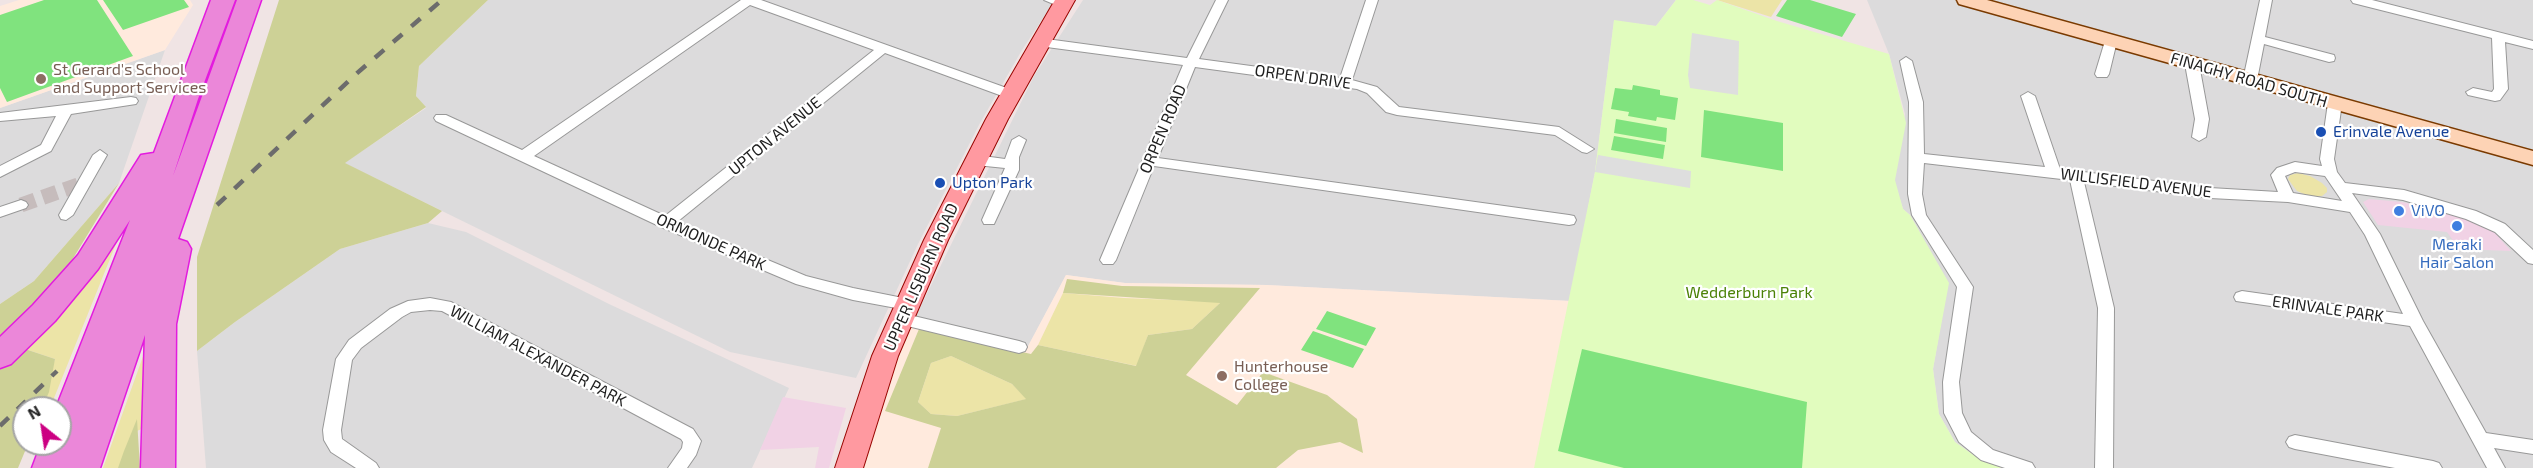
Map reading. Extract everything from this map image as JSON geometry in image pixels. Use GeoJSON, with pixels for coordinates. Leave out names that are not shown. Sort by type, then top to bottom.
{"type":"FeatureCollection","features":[{"type":"Feature","properties":{"kind":"highway"},"geometry":{"type":"LineString","coordinates":[[72,409],[149,207],[185,99],[224,0]]}},
{"type":"Feature","properties":{"kind":"highway"},"geometry":{"type":"LineString","coordinates":[[84,468],[249,0]]}},
{"type":"Feature","properties":{"kind":"highway"},"geometry":{"type":"LineString","coordinates":[[158,468],[161,324],[165,299],[179,242],[262,0]]}},
{"type":"Feature","properties":{"kind":"highway"},"geometry":{"type":"LineString","coordinates":[[0,356],[44,312],[88,262],[137,186],[185,99]]}},
{"type":"Feature","properties":{"kind":"main road","name":"UPPER LISBURN ROAD"},"geometry":{"type":"LineString","coordinates":[[849,468],[875,382],[904,311],[976,160],[1040,42],[1059,1]]}},
{"type":"Feature","properties":{"kind":"street"},"geometry":{"type":"LineString","coordinates":[[524,156],[749,0],[1010,94]]}},
{"type":"Feature","properties":{"kind":"street","name":"ORPEN ROAD"},"geometry":{"type":"LineString","coordinates":[[1108,260],[1191,62],[1222,0]]}},
{"type":"Feature","properties":{"kind":"street"},"geometry":{"type":"LineString","coordinates":[[1345,82],[1372,0]]}},
{"type":"Feature","properties":{"kind":"street","name":"FINAGHY ROAD SOUTH"},"geometry":{"type":"LineString","coordinates":[[1966,0],[1993,4],[2111,41],[2533,158]]}},
{"type":"Feature","properties":{"kind":"street"},"geometry":{"type":"LineString","coordinates":[[2250,80],[2266,0]]}},
{"type":"Feature","properties":{"kind":"street"},"geometry":{"type":"LineString","coordinates":[[2357,0],[2533,45]]}},
{"type":"Feature","properties":{"kind":"street"},"geometry":{"type":"LineString","coordinates":[[2473,92],[2495,98],[2501,89],[2498,36]]}},
{"type":"Feature","properties":{"kind":"street"},"geometry":{"type":"LineString","coordinates":[[2258,39],[2328,58]]}},
{"type":"Feature","properties":{"kind":"street"},"geometry":{"type":"LineString","coordinates":[[2102,74],[2111,41]]}},
{"type":"Feature","properties":{"kind":"street","name":"ORPEN DRIVE"},"geometry":{"type":"LineString","coordinates":[[1040,42],[1366,86],[1391,109],[1397,111],[1558,131],[1587,149]]}},
{"type":"Feature","properties":{"kind":"street","name":"UPTON AVENUE"},"geometry":{"type":"LineString","coordinates":[[666,223],[883,49]]}},
{"type":"Feature","properties":{"kind":"street"},"geometry":{"type":"LineString","coordinates":[[1906,62],[1916,102],[1915,194],[1919,214],[1965,287],[1952,371],[1953,413],[1965,437],[1987,455],[2026,468]]}},
{"type":"Feature","properties":{"kind":"street"},"geometry":{"type":"LineString","coordinates":[[2192,64],[2202,119],[2199,137]]}},
{"type":"Feature","properties":{"kind":"street"},"geometry":{"type":"LineString","coordinates":[[2028,96],[2054,173]]}},
{"type":"Feature","properties":{"kind":"street"},"geometry":{"type":"LineString","coordinates":[[0,117],[130,101]]}},
{"type":"Feature","properties":{"kind":"street"},"geometry":{"type":"LineString","coordinates":[[2335,103],[2328,150],[2330,172],[2372,234],[2415,321],[2496,468]]}},
{"type":"Feature","properties":{"kind":"street"},"geometry":{"type":"LineString","coordinates":[[0,172],[46,148],[66,110]]}},
{"type":"Feature","properties":{"kind":"street","name":"ORMONDE PARK"},"geometry":{"type":"LineString","coordinates":[[441,118],[666,223],[801,280],[1019,346]]}},
{"type":"Feature","properties":{"kind":"street"},"geometry":{"type":"LineString","coordinates":[[989,220],[1012,170],[1019,140]]}},
{"type":"Feature","properties":{"kind":"street"},"geometry":{"type":"LineString","coordinates":[[66,215],[100,155]]}},
{"type":"Feature","properties":{"kind":"street","name":"WILLISFIELD AVENUE"},"geometry":{"type":"LineString","coordinates":[[1917,158],[2054,173],[2210,194],[2288,197],[2355,208]]}},
{"type":"Feature","properties":{"kind":"street"},"geometry":{"type":"LineString","coordinates":[[976,160],[1012,164]]}},
{"type":"Feature","properties":{"kind":"street"},"geometry":{"type":"LineString","coordinates":[[1150,161],[1569,220]]}},
{"type":"Feature","properties":{"kind":"street"},"geometry":{"type":"LineString","coordinates":[[2288,197],[2279,182],[2278,175],[2282,171],[2295,167],[2330,172]]}},
{"type":"Feature","properties":{"kind":"street"},"geometry":{"type":"LineString","coordinates":[[2076,176],[2106,308],[2104,468]]}},
{"type":"Feature","properties":{"kind":"street"},"geometry":{"type":"LineString","coordinates":[[2339,187],[2404,195],[2471,215],[2500,228],[2533,259]]}},
{"type":"Feature","properties":{"kind":"street"},"geometry":{"type":"LineString","coordinates":[[0,212],[21,206]]}},
{"type":"Feature","properties":{"kind":"street","name":"ERINVALE PARK"},"geometry":{"type":"LineString","coordinates":[[2242,297],[2415,321]]}},
{"type":"Feature","properties":{"kind":"street","name":"WILLIAM ALEXANDER PARK"},"geometry":{"type":"LineString","coordinates":[[370,468],[337,447],[333,440],[332,430],[344,359],[355,344],[396,313],[430,304],[445,306],[687,434],[692,441],[690,450],[677,468]]}},
{"type":"Feature","properties":{"kind":"street"},"geometry":{"type":"LineString","coordinates":[[2480,439],[2533,447]]}},
{"type":"Feature","properties":{"kind":"street"},"geometry":{"type":"LineString","coordinates":[[2295,442],[2433,468]]}},
{"type":"Feature","properties":{"kind":"shaded area","name":"St Gerard's School and Support Services"},"geometry":{"type":"Polygon","coordinates":[[[19,0],[190,0],[193,5],[165,50],[0,108],[0,6],[19,0]]]}},
{"type":"Feature","properties":{"kind":"shaded area"},"geometry":{"type":"Polygon","coordinates":[[[488,0],[1055,0],[1022,50],[980,123],[918,244],[856,378],[730,352],[344,163],[426,108],[416,96],[419,66],[488,0]]]}},
{"type":"Feature","properties":{"kind":"shaded area"},"geometry":{"type":"Polygon","coordinates":[[[1083,0],[1676,0],[1656,26],[1614,21],[1595,172],[1570,301],[1267,285],[1125,283],[1066,275],[1026,350],[912,324],[1034,76],[1083,0]]]}},
{"type":"Feature","properties":{"kind":"shaded area"},"geometry":{"type":"Polygon","coordinates":[[[1717,0],[1782,0],[1771,17],[1717,0]]]}},
{"type":"Feature","properties":{"kind":"shaded area"},"geometry":{"type":"Polygon","coordinates":[[[1867,0],[2533,0],[2533,468],[2002,468],[1982,461],[1955,442],[1939,414],[1933,369],[1948,283],[1910,215],[1903,209],[1894,180],[1905,114],[1889,54],[1867,0]]]}},
{"type":"Feature","properties":{"kind":"shaded area"},"geometry":{"type":"Polygon","coordinates":[[[1692,33],[1739,41],[1738,95],[1690,88],[1688,75],[1692,33]]]}},
{"type":"Feature","properties":{"kind":"shaded area"},"geometry":{"type":"Polygon","coordinates":[[[165,50],[119,183],[34,281],[0,304],[0,108],[165,50]]]}},
{"type":"Feature","properties":{"kind":"shaded area"},"geometry":{"type":"Polygon","coordinates":[[[1598,155],[1691,171],[1690,188],[1595,172],[1598,155]]]}},
{"type":"Feature","properties":{"kind":"shaded area"},"geometry":{"type":"Polygon","coordinates":[[[2298,173],[2310,176],[2322,183],[2327,188],[2327,192],[2322,196],[2309,196],[2297,191],[2288,179],[2290,175],[2298,173]]]}},
{"type":"Feature","properties":{"kind":"shaded area"},"geometry":{"type":"Polygon","coordinates":[[[2369,199],[2402,202],[2475,218],[2486,223],[2511,251],[2459,249],[2447,232],[2378,225],[2363,202],[2369,199]]]}},
{"type":"Feature","properties":{"kind":"shaded area"},"geometry":{"type":"Polygon","coordinates":[[[428,223],[466,232],[609,304],[789,388],[752,468],[206,468],[197,351],[340,249],[428,223]]]}},
{"type":"Feature","properties":{"kind":"shaded area"},"geometry":{"type":"Polygon","coordinates":[[[120,234],[55,396],[43,396],[55,359],[19,347],[120,234]]]}},
{"type":"Feature","properties":{"kind":"shaded area","name":"Hunterhouse College"},"geometry":{"type":"Polygon","coordinates":[[[1066,275],[1125,283],[1267,285],[1570,301],[1535,468],[862,468],[880,403],[912,324],[1026,350],[1066,275]]]}},
{"type":"Feature","properties":{"kind":"shaded area"},"geometry":{"type":"Polygon","coordinates":[[[1063,293],[1221,302],[1192,329],[1148,335],[1137,366],[1038,345],[1063,293]]]}},
{"type":"Feature","properties":{"kind":"shaded area"},"geometry":{"type":"Polygon","coordinates":[[[151,334],[148,426],[137,431],[137,421],[119,468],[103,468],[151,334]]]}},
{"type":"Feature","properties":{"kind":"shaded area"},"geometry":{"type":"Polygon","coordinates":[[[951,356],[1012,384],[1027,399],[957,416],[931,414],[918,402],[931,363],[951,356]]]}},
{"type":"Feature","properties":{"kind":"shaded area"},"geometry":{"type":"Polygon","coordinates":[[[783,397],[846,408],[829,468],[815,468],[819,447],[760,450],[783,397]]]}},
{"type":"Feature","properties":{"kind":"green space","name":"St Gerard's School and Support Services"},"geometry":{"type":"Polygon","coordinates":[[[44,0],[97,0],[133,56],[7,102],[0,88],[0,15],[44,0]]]}},
{"type":"Feature","properties":{"kind":"green space"},"geometry":{"type":"Polygon","coordinates":[[[103,0],[184,0],[189,7],[123,30],[103,0]]]}},
{"type":"Feature","properties":{"kind":"green space"},"geometry":{"type":"Polygon","coordinates":[[[279,0],[488,0],[419,66],[416,96],[426,107],[345,163],[442,211],[428,223],[340,249],[197,351],[197,257],[279,0]]]}},
{"type":"Feature","properties":{"kind":"green space","name":"Wedderburn Park"},"geometry":{"type":"Polygon","coordinates":[[[1676,0],[1693,0],[1710,5],[1717,0],[1777,21],[1889,54],[1906,123],[1895,180],[1903,209],[1910,215],[1949,283],[1933,369],[1939,414],[1955,442],[1982,461],[2002,468],[1534,468],[1595,172],[1614,20],[1656,26],[1676,0]]]}},
{"type":"Feature","properties":{"kind":"green space"},"geometry":{"type":"Polygon","coordinates":[[[1787,0],[1810,0],[1856,14],[1842,37],[1776,16],[1787,0]]]}},
{"type":"Feature","properties":{"kind":"green space"},"geometry":{"type":"Polygon","coordinates":[[[1633,85],[1660,90],[1660,95],[1678,98],[1675,120],[1657,117],[1656,121],[1628,116],[1629,112],[1611,109],[1615,88],[1632,90],[1633,85]]]}},
{"type":"Feature","properties":{"kind":"green space"},"geometry":{"type":"Polygon","coordinates":[[[1704,110],[1783,123],[1783,171],[1701,157],[1704,110]]]}},
{"type":"Feature","properties":{"kind":"green space"},"geometry":{"type":"Polygon","coordinates":[[[1616,119],[1667,128],[1666,142],[1614,133],[1616,119]]]}},
{"type":"Feature","properties":{"kind":"green space"},"geometry":{"type":"Polygon","coordinates":[[[1614,136],[1665,145],[1663,159],[1611,150],[1614,136]]]}},
{"type":"Feature","properties":{"kind":"green space"},"geometry":{"type":"Polygon","coordinates":[[[119,183],[19,347],[55,359],[47,396],[12,396],[12,456],[23,456],[18,468],[0,468],[0,304],[34,281],[119,183]]]}},
{"type":"Feature","properties":{"kind":"green space"},"geometry":{"type":"Polygon","coordinates":[[[1067,279],[1122,286],[1260,288],[1186,375],[1237,405],[1263,372],[1327,395],[1357,419],[1363,453],[1340,442],[1298,450],[1276,468],[928,468],[941,428],[885,411],[919,329],[1031,354],[1038,345],[1136,366],[1148,335],[1192,329],[1220,303],[1063,293],[1067,279]],[[951,356],[931,363],[918,402],[931,414],[957,416],[1026,399],[1012,384],[951,356]]]}},
{"type":"Feature","properties":{"kind":"green space"},"geometry":{"type":"Polygon","coordinates":[[[1327,311],[1376,328],[1366,346],[1316,329],[1327,311]]]}},
{"type":"Feature","properties":{"kind":"green space"},"geometry":{"type":"Polygon","coordinates":[[[1313,331],[1364,349],[1353,368],[1301,350],[1313,331]]]}},
{"type":"Feature","properties":{"kind":"green space"},"geometry":{"type":"Polygon","coordinates":[[[1582,349],[1807,402],[1802,468],[1624,468],[1558,451],[1582,349]]]}},
{"type":"Feature","properties":{"kind":"green space"},"geometry":{"type":"Polygon","coordinates":[[[137,419],[140,468],[118,468],[124,451],[137,419]]]}},
{"type":"Feature","properties":{"kind":"tunnel"},"geometry":{"type":"LineString","coordinates":[[21,205],[78,185]]}},
{"type":"Feature","properties":{"kind":"railway"},"geometry":{"type":"LineString","coordinates":[[217,205],[356,74],[442,0]]}},
{"type":"Feature","properties":{"kind":"railway"},"geometry":{"type":"LineString","coordinates":[[0,426],[57,371]]}},
{"type":"Feature","properties":{"kind":"place","name":"St Gerard's School and Support Services"},"geometry":{"type":"Point","coordinates":[41,79]}},
{"type":"Feature","properties":{"kind":"place","name":"Erinvale Avenue"},"geometry":{"type":"Point","coordinates":[2321,132]}},
{"type":"Feature","properties":{"kind":"place","name":"Upton Park"},"geometry":{"type":"Point","coordinates":[940,183]}},
{"type":"Feature","properties":{"kind":"place","name":"ViVO"},"geometry":{"type":"Point","coordinates":[2399,211]}},
{"type":"Feature","properties":{"kind":"place","name":"Meraki Hair Salon"},"geometry":{"type":"Point","coordinates":[2457,226]}},
{"type":"Feature","properties":{"kind":"place","name":"Hunterhouse College"},"geometry":{"type":"Point","coordinates":[1222,376]}}]}
